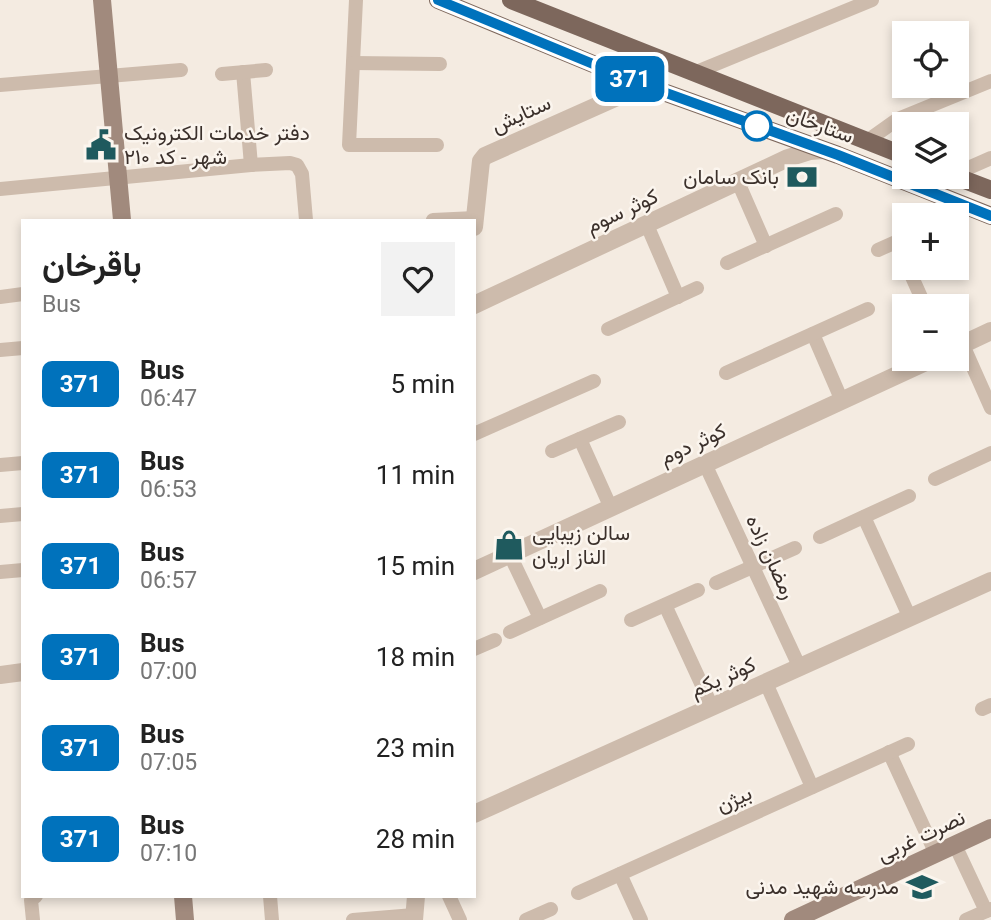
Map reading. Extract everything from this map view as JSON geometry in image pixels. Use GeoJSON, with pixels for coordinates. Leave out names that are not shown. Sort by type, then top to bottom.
{"type":"FeatureCollection","features":[{"type":"Feature","properties":{"kind":"main road"},"geometry":{"type":"LineString","coordinates":[[103,0],[122,219]]}},
{"type":"Feature","properties":{"kind":"main road","name":"ستارخان"},"geometry":{"type":"LineString","coordinates":[[438,0],[644,85],[991,216]]}},
{"type":"Feature","properties":{"kind":"main road","name":"ستارخان"},"geometry":{"type":"LineString","coordinates":[[519,1],[892,151]]}},
{"type":"Feature","properties":{"kind":"main road"},"geometry":{"type":"LineString","coordinates":[[788,138],[805,136],[809,131],[808,125],[799,114]]}},
{"type":"Feature","properties":{"kind":"main road"},"geometry":{"type":"LineString","coordinates":[[830,153],[835,140],[844,132]]}},
{"type":"Feature","properties":{"kind":"main road"},"geometry":{"type":"LineString","coordinates":[[969,180],[991,190]]}},
{"type":"Feature","properties":{"kind":"main road","name":"نصرت غربی"},"geometry":{"type":"LineString","coordinates":[[793,920],[991,828]]}},
{"type":"Feature","properties":{"kind":"main road"},"geometry":{"type":"LineString","coordinates":[[183,898],[185,920]]}},
{"type":"Feature","properties":{"kind":"street"},"geometry":{"type":"LineString","coordinates":[[356,0],[349,145],[437,145]]}},
{"type":"Feature","properties":{"kind":"street"},"geometry":{"type":"LineString","coordinates":[[694,73],[872,0]]}},
{"type":"Feature","properties":{"kind":"street"},"geometry":{"type":"LineString","coordinates":[[353,63],[440,64]]}},
{"type":"Feature","properties":{"kind":"street"},"geometry":{"type":"LineString","coordinates":[[0,85],[181,70]]}},
{"type":"Feature","properties":{"kind":"street"},"geometry":{"type":"LineString","coordinates":[[222,74],[266,70]]}},
{"type":"Feature","properties":{"kind":"street"},"geometry":{"type":"LineString","coordinates":[[243,72],[251,165]]}},
{"type":"Feature","properties":{"kind":"street"},"geometry":{"type":"LineString","coordinates":[[867,141],[898,119],[991,81]]}},
{"type":"Feature","properties":{"kind":"street","name":"ستایش"},"geometry":{"type":"LineString","coordinates":[[475,219],[481,161],[485,156],[644,85]]}},
{"type":"Feature","properties":{"kind":"street"},"geometry":{"type":"LineString","coordinates":[[788,138],[793,147],[788,158]]}},
{"type":"Feature","properties":{"kind":"street","name":"کوثر سوم"},"geometry":{"type":"LineString","coordinates":[[476,304],[788,158],[800,154],[830,153]]}},
{"type":"Feature","properties":{"kind":"street"},"geometry":{"type":"LineString","coordinates":[[969,169],[991,158]]}},
{"type":"Feature","properties":{"kind":"street"},"geometry":{"type":"LineString","coordinates":[[0,189],[251,165],[294,164],[302,174],[306,219]]}},
{"type":"Feature","properties":{"kind":"street"},"geometry":{"type":"LineString","coordinates":[[738,182],[766,246]]}},
{"type":"Feature","properties":{"kind":"street"},"geometry":{"type":"LineString","coordinates":[[727,263],[836,214]]}},
{"type":"Feature","properties":{"kind":"street"},"geometry":{"type":"LineString","coordinates":[[647,225],[678,297]]}},
{"type":"Feature","properties":{"kind":"street"},"geometry":{"type":"LineString","coordinates":[[878,250],[892,244]]}},
{"type":"Feature","properties":{"kind":"street"},"geometry":{"type":"LineString","coordinates":[[608,329],[697,288]]}},
{"type":"Feature","properties":{"kind":"street"},"geometry":{"type":"LineString","coordinates":[[0,297],[21,294]]}},
{"type":"Feature","properties":{"kind":"street"},"geometry":{"type":"LineString","coordinates":[[726,373],[867,309]]}},
{"type":"Feature","properties":{"kind":"street"},"geometry":{"type":"LineString","coordinates":[[969,342],[991,331]]}},
{"type":"Feature","properties":{"kind":"street"},"geometry":{"type":"LineString","coordinates":[[813,334],[842,401]]}},
{"type":"Feature","properties":{"kind":"street"},"geometry":{"type":"LineString","coordinates":[[0,350],[21,348]]}},
{"type":"Feature","properties":{"kind":"street"},"geometry":{"type":"LineString","coordinates":[[969,364],[991,408]]}},
{"type":"Feature","properties":{"kind":"street","name":"کوثر دوم"},"geometry":{"type":"LineString","coordinates":[[476,570],[906,371]]}},
{"type":"Feature","properties":{"kind":"street"},"geometry":{"type":"LineString","coordinates":[[476,433],[594,381]]}},
{"type":"Feature","properties":{"kind":"street"},"geometry":{"type":"LineString","coordinates":[[552,451],[619,422]]}},
{"type":"Feature","properties":{"kind":"street"},"geometry":{"type":"LineString","coordinates":[[580,439],[611,508]]}},
{"type":"Feature","properties":{"kind":"street"},"geometry":{"type":"LineString","coordinates":[[935,479],[991,453]]}},
{"type":"Feature","properties":{"kind":"street"},"geometry":{"type":"LineString","coordinates":[[0,465],[21,463]]}},
{"type":"Feature","properties":{"kind":"street","name":"رمضان زاده"},"geometry":{"type":"LineString","coordinates":[[705,464],[800,667]]}},
{"type":"Feature","properties":{"kind":"street"},"geometry":{"type":"LineString","coordinates":[[820,537],[909,496]]}},
{"type":"Feature","properties":{"kind":"street"},"geometry":{"type":"LineString","coordinates":[[0,516],[21,514]]}},
{"type":"Feature","properties":{"kind":"street"},"geometry":{"type":"LineString","coordinates":[[864,517],[910,618]]}},
{"type":"Feature","properties":{"kind":"street"},"geometry":{"type":"LineString","coordinates":[[716,583],[795,548]]}},
{"type":"Feature","properties":{"kind":"street"},"geometry":{"type":"LineString","coordinates":[[510,555],[540,618]]}},
{"type":"Feature","properties":{"kind":"street"},"geometry":{"type":"LineString","coordinates":[[0,572],[21,570]]}},
{"type":"Feature","properties":{"kind":"street","name":"کوثر یکم"},"geometry":{"type":"LineString","coordinates":[[476,813],[991,582]]}},
{"type":"Feature","properties":{"kind":"street"},"geometry":{"type":"LineString","coordinates":[[631,620],[698,590]]}},
{"type":"Feature","properties":{"kind":"street"},"geometry":{"type":"LineString","coordinates":[[510,632],[600,591]]}},
{"type":"Feature","properties":{"kind":"street"},"geometry":{"type":"LineString","coordinates":[[665,605],[712,707]]}},
{"type":"Feature","properties":{"kind":"street"},"geometry":{"type":"LineString","coordinates":[[476,648],[495,640]]}},
{"type":"Feature","properties":{"kind":"street"},"geometry":{"type":"LineString","coordinates":[[0,675],[21,672]]}},
{"type":"Feature","properties":{"kind":"street"},"geometry":{"type":"LineString","coordinates":[[766,683],[812,787]]}},
{"type":"Feature","properties":{"kind":"street","name":"بیژن"},"geometry":{"type":"LineString","coordinates":[[578,893],[908,744]]}},
{"type":"Feature","properties":{"kind":"street"},"geometry":{"type":"LineString","coordinates":[[890,752],[936,854]]}},
{"type":"Feature","properties":{"kind":"street"},"geometry":{"type":"LineString","coordinates":[[955,845],[988,910],[966,920]]}},
{"type":"Feature","properties":{"kind":"street"},"geometry":{"type":"LineString","coordinates":[[620,874],[641,920]]}},
{"type":"Feature","properties":{"kind":"street"},"geometry":{"type":"LineString","coordinates":[[33,898],[33,920]]}},
{"type":"Feature","properties":{"kind":"street"},"geometry":{"type":"LineString","coordinates":[[270,898],[272,920]]}},
{"type":"Feature","properties":{"kind":"street"},"geometry":{"type":"LineString","coordinates":[[353,920],[414,917],[416,898]]}},
{"type":"Feature","properties":{"kind":"street"},"geometry":{"type":"LineString","coordinates":[[450,898],[460,920]]}},
{"type":"Feature","properties":{"kind":"street"},"geometry":{"type":"LineString","coordinates":[[526,920],[551,909]]}},
{"type":"Feature","properties":{"kind":"bus line","name":"371"},"geometry":{"type":"LineString","coordinates":[[438,0],[644,85],[838,155],[991,216]]}},
{"type":"Feature","properties":{"kind":"place","name":"دفتر خدمات الکترونیک شهر - کد ۲۱۰"},"geometry":{"type":"Point","coordinates":[101,145]}},
{"type":"Feature","properties":{"kind":"place","name":"بانک سامان"},"geometry":{"type":"Point","coordinates":[802,177]}},
{"type":"Feature","properties":{"kind":"place","name":"سالن زیبایی الناز اریان"},"geometry":{"type":"Point","coordinates":[509,545]}},
{"type":"Feature","properties":{"kind":"place","name":"مدرسه شهید مدنی"},"geometry":{"type":"Point","coordinates":[922,887]}}]}
